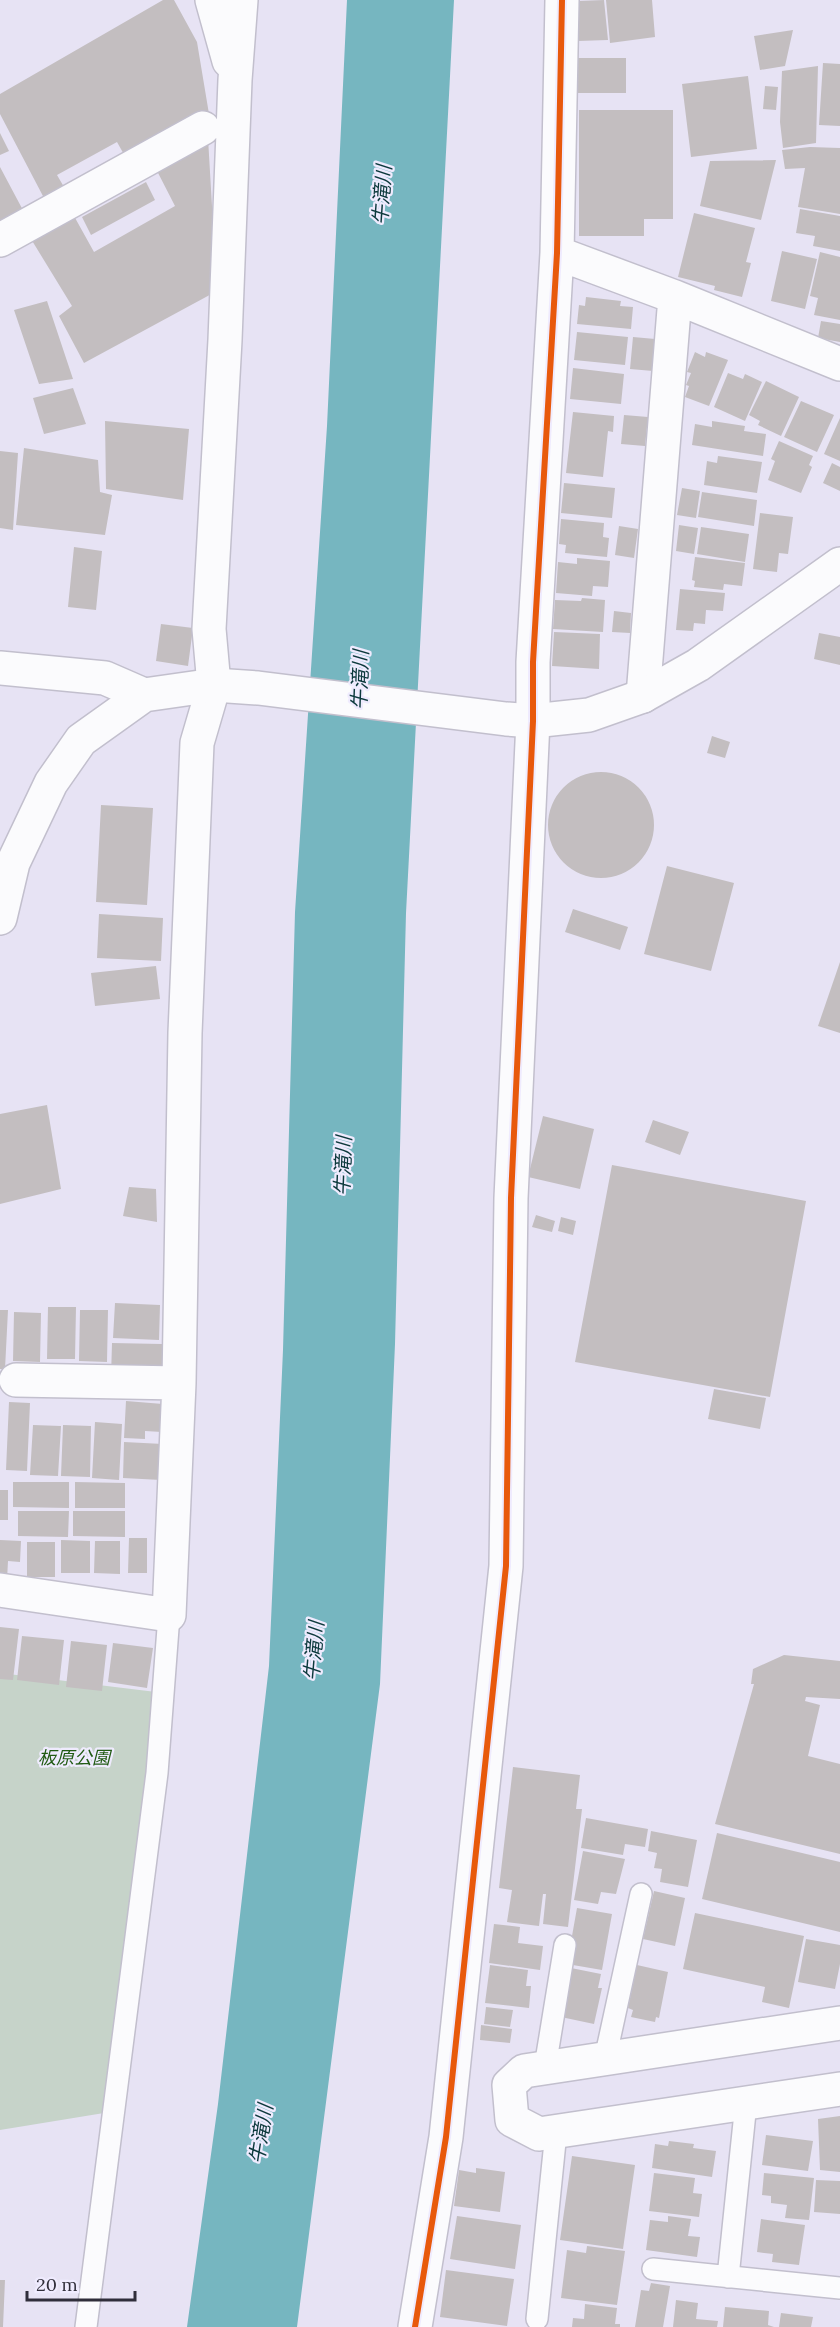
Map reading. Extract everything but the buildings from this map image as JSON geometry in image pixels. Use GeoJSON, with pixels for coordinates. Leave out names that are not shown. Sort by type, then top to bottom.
{"type":"FeatureCollection","features":[{"type":"Feature","properties":{"kind":"street"},"geometry":{"type":"LineString","coordinates":[[212,0],[235,80]]}},
{"type":"Feature","properties":{"kind":"street"},"geometry":{"type":"LineString","coordinates":[[0,1590],[169,1615],[179,1383],[184,1033],[197,743],[213,685],[209,629],[226,328],[235,80],[241,0]]}},
{"type":"Feature","properties":{"kind":"street"},"geometry":{"type":"LineString","coordinates":[[415,2327],[446,2137],[506,1566],[519,720],[533,662],[557,253],[562,0]]}},
{"type":"Feature","properties":{"kind":"street"},"geometry":{"type":"LineString","coordinates":[[0,240],[202,128]]}},
{"type":"Feature","properties":{"kind":"street"},"geometry":{"type":"LineString","coordinates":[[557,253],[675,297],[840,364]]}},
{"type":"Feature","properties":{"kind":"street"},"geometry":{"type":"LineString","coordinates":[[643,696],[675,297]]}},
{"type":"Feature","properties":{"kind":"street"},"geometry":{"type":"LineString","coordinates":[[0,918],[13,863],[51,783],[81,740],[144,695],[213,685],[258,688],[519,720],[589,715],[643,696],[698,665],[840,564]]}},
{"type":"Feature","properties":{"kind":"street"},"geometry":{"type":"LineString","coordinates":[[0,668],[105,678],[144,695]]}},
{"type":"Feature","properties":{"kind":"street"},"geometry":{"type":"LineString","coordinates":[[16,1380],[179,1383]]}},
{"type":"Feature","properties":{"kind":"street"},"geometry":{"type":"LineString","coordinates":[[840,2024],[545,2067],[524,2071],[508,2085],[512,2120],[539,2134],[840,2089]]}},
{"type":"Feature","properties":{"kind":"lane"},"geometry":{"type":"LineString","coordinates":[[86,2327],[157,1773],[169,1615]]}},
{"type":"Feature","properties":{"kind":"lane"},"geometry":{"type":"LineString","coordinates":[[605,2059],[641,1894]]}},
{"type":"Feature","properties":{"kind":"lane"},"geometry":{"type":"LineString","coordinates":[[545,2067],[565,1945]]}},
{"type":"Feature","properties":{"kind":"lane"},"geometry":{"type":"LineString","coordinates":[[728,2277],[746,2103]]}},
{"type":"Feature","properties":{"kind":"lane"},"geometry":{"type":"LineString","coordinates":[[537,2319],[556,2132]]}},
{"type":"Feature","properties":{"kind":"lane"},"geometry":{"type":"LineString","coordinates":[[653,2269],[840,2288]]}},
{"type":"Feature","properties":{"kind":"green space","name":"板原公園"},"geometry":{"type":"Polygon","coordinates":[[[0,1673],[156,1692],[104,2113],[0,2130],[0,1673]]]}},
{"type":"Feature","properties":{"kind":"water","name":"牛滝川"},"geometry":{"type":"Polygon","coordinates":[[[347,0],[454,0],[406,913],[395,1344],[380,1684],[297,2327],[187,2327],[218,2104],[269,1666],[283,1350],[295,912],[327,426],[347,0]]]}},
{"type":"Feature","properties":{"kind":"cycle path"},"geometry":{"type":"LineString","coordinates":[[415,2327],[446,2137],[506,1566],[511,1198],[533,721],[533,662],[557,253],[562,0]]}}]}
